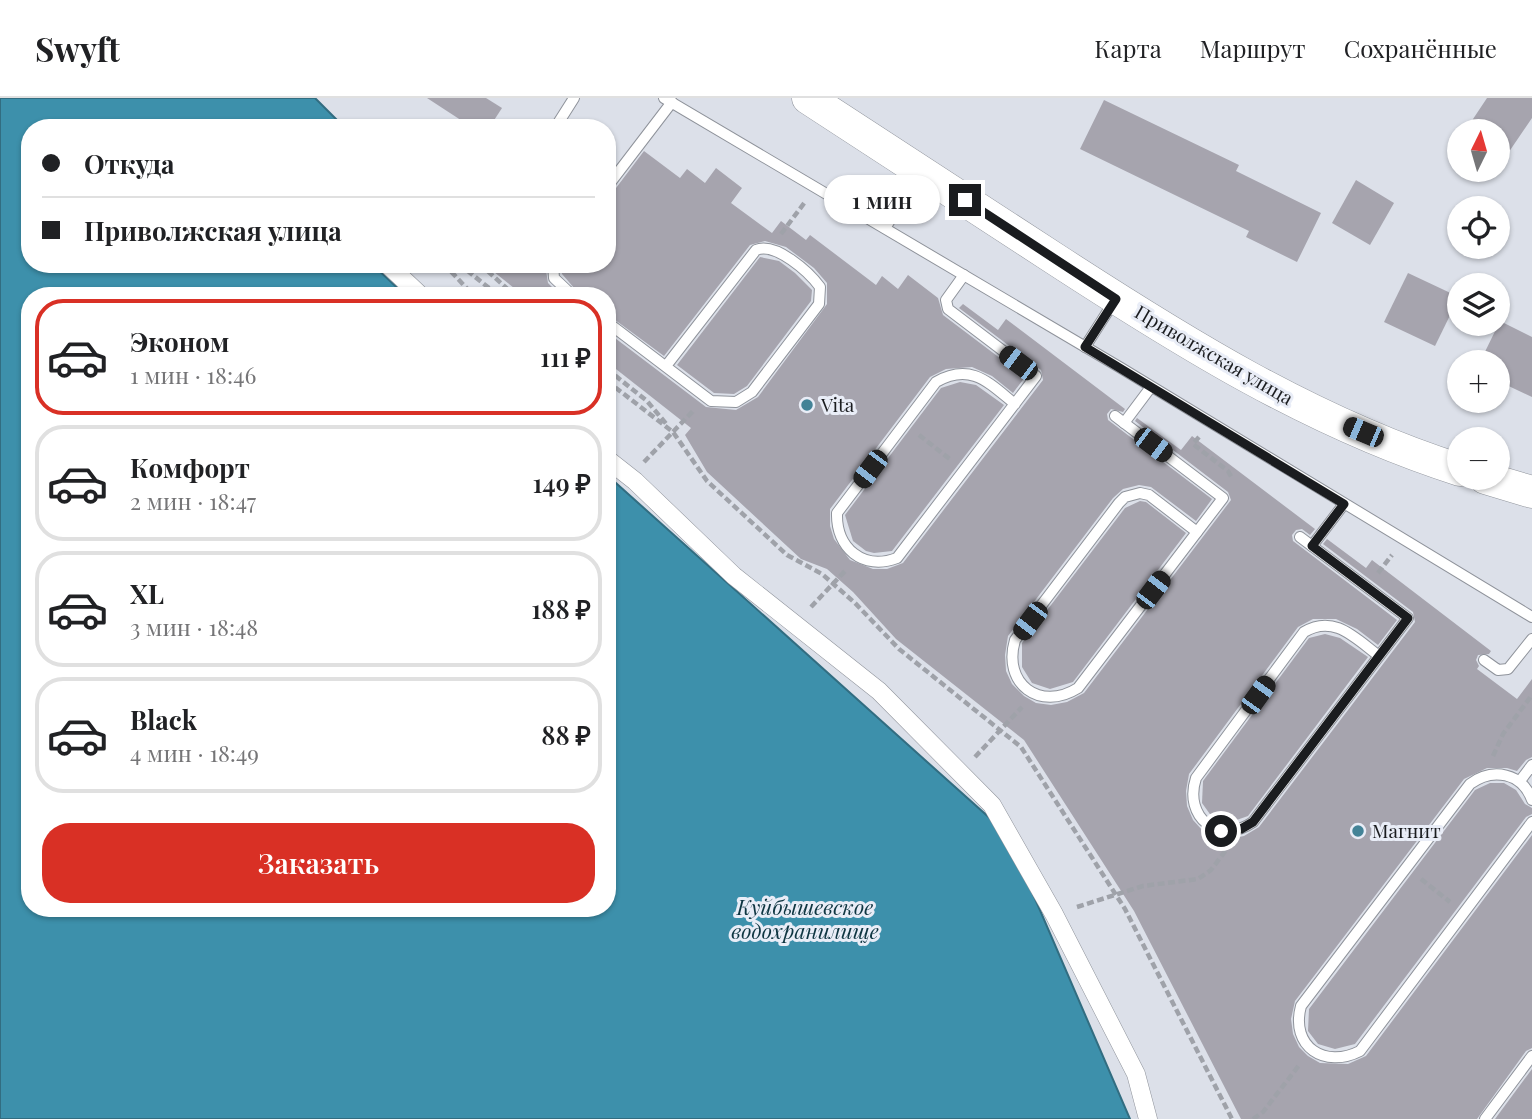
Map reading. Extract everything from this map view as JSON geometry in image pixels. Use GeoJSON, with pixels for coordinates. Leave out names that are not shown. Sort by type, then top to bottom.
{"type":"FeatureCollection","features":[{"type":"Feature","properties":{"kind":"main road","name":"Приволжская улица"},"geometry":{"type":"LineString","coordinates":[[808,98],[1116,299],[1237,373],[1312,410],[1447,465]]}},
{"type":"Feature","properties":{"kind":"main road"},"geometry":{"type":"LineString","coordinates":[[1510,485],[1532,492]]}},
{"type":"Feature","properties":{"kind":"street"},"geometry":{"type":"LineString","coordinates":[[397,273],[411,287]]}},
{"type":"Feature","properties":{"kind":"street"},"geometry":{"type":"LineString","coordinates":[[616,466],[734,576],[879,691],[992,805],[1054,914],[1136,1074],[1148,1119]]}},
{"type":"Feature","properties":{"kind":"lane"},"geometry":{"type":"LineString","coordinates":[[561,119],[574,98]]}},
{"type":"Feature","properties":{"kind":"lane"},"geometry":{"type":"LineString","coordinates":[[616,174],[668,100],[1152,387],[1532,617]]}},
{"type":"Feature","properties":{"kind":"lane"},"geometry":{"type":"LineString","coordinates":[[885,228],[921,172]]}},
{"type":"Feature","properties":{"kind":"lane"},"geometry":{"type":"LineString","coordinates":[[616,329],[711,401],[729,403],[746,397],[819,304],[822,297],[820,287],[776,251],[762,247],[756,250],[666,366]]}},
{"type":"Feature","properties":{"kind":"lane"},"geometry":{"type":"LineString","coordinates":[[554,273],[554,278],[564,287]]}},
{"type":"Feature","properties":{"kind":"lane"},"geometry":{"type":"LineString","coordinates":[[964,275],[946,300],[948,309],[1036,376],[1016,404],[897,558],[880,562],[859,557],[839,536],[837,513],[936,382],[958,373],[984,379],[1016,404]]}},
{"type":"Feature","properties":{"kind":"lane"},"geometry":{"type":"LineString","coordinates":[[1085,347],[1116,299]]}},
{"type":"Feature","properties":{"kind":"lane"},"geometry":{"type":"LineString","coordinates":[[1152,387],[1119,419],[1223,498],[1198,531],[1078,688],[1056,698],[1034,694],[1024,687],[1016,677],[1012,664],[1015,640],[1125,497],[1140,493],[1149,495],[1198,531]]}},
{"type":"Feature","properties":{"kind":"lane"},"geometry":{"type":"LineString","coordinates":[[1312,546],[1344,504]]}},
{"type":"Feature","properties":{"kind":"lane"},"geometry":{"type":"LineString","coordinates":[[1300,537],[1408,618],[1253,822],[1241,829],[1221,831],[1209,826],[1198,815],[1192,801],[1196,778],[1304,632],[1323,624],[1342,628],[1379,656]]}},
{"type":"Feature","properties":{"kind":"lane"},"geometry":{"type":"LineString","coordinates":[[1484,660],[1498,670],[1508,669],[1532,639]]}},
{"type":"Feature","properties":{"kind":"lane"},"geometry":{"type":"LineString","coordinates":[[1520,781],[1532,765]]}},
{"type":"Feature","properties":{"kind":"lane"},"geometry":{"type":"LineString","coordinates":[[1532,800],[1520,781],[1509,776],[1488,775],[1470,784],[1301,1006],[1298,1022],[1301,1034],[1311,1049],[1335,1059],[1360,1051],[1532,822]]}},
{"type":"Feature","properties":{"kind":"lane"},"geometry":{"type":"LineString","coordinates":[[1485,1119],[1532,1056]]}},
{"type":"Feature","properties":{"kind":"path"},"geometry":{"type":"LineString","coordinates":[[781,234],[816,187]]}},
{"type":"Feature","properties":{"kind":"path"},"geometry":{"type":"LineString","coordinates":[[452,273],[466,287]]}},
{"type":"Feature","properties":{"kind":"path"},"geometry":{"type":"LineString","coordinates":[[470,273],[488,287]]}},
{"type":"Feature","properties":{"kind":"path"},"geometry":{"type":"LineString","coordinates":[[491,273],[505,287]]}},
{"type":"Feature","properties":{"kind":"path"},"geometry":{"type":"LineString","coordinates":[[616,376],[647,401],[673,432],[711,486],[787,555],[822,574],[834,584],[899,649],[1003,728],[1024,752],[1116,895],[1232,1119]]}},
{"type":"Feature","properties":{"kind":"path"},"geometry":{"type":"LineString","coordinates":[[616,388],[673,432]]}},
{"type":"Feature","properties":{"kind":"path"},"geometry":{"type":"LineString","coordinates":[[639,468],[683,421]]}},
{"type":"Feature","properties":{"kind":"path"},"geometry":{"type":"LineString","coordinates":[[904,424],[964,470]]}},
{"type":"Feature","properties":{"kind":"path"},"geometry":{"type":"LineString","coordinates":[[1197,440],[1193,444],[1208,456]]}},
{"type":"Feature","properties":{"kind":"path"},"geometry":{"type":"LineString","coordinates":[[809,609],[838,579]]}},
{"type":"Feature","properties":{"kind":"path"},"geometry":{"type":"LineString","coordinates":[[1488,775],[1498,742],[1532,695]]}},
{"type":"Feature","properties":{"kind":"path"},"geometry":{"type":"LineString","coordinates":[[967,765],[1003,728]]}},
{"type":"Feature","properties":{"kind":"path"},"geometry":{"type":"LineString","coordinates":[[1073,908],[1143,886],[1198,879],[1211,870],[1241,829]]}},
{"type":"Feature","properties":{"kind":"path"},"geometry":{"type":"LineString","coordinates":[[1406,868],[1465,913]]}},
{"type":"Feature","properties":{"kind":"path"},"geometry":{"type":"LineString","coordinates":[[1253,1119],[1263,1112],[1311,1049]]}},
{"type":"Feature","properties":{"kind":"water","name":"Куйбышевское водохранилище"},"geometry":{"type":"Polygon","coordinates":[[[0,98],[315,98],[336,119],[21,119],[21,273],[381,273],[396,287],[21,287],[21,917],[616,917],[616,483],[993,821],[1030,887],[1130,1119],[0,1119],[0,98]]]}},
{"type":"Feature","properties":{"kind":"building"},"geometry":{"type":"Polygon","coordinates":[[[427,98],[486,98],[502,108],[495,119],[459,119],[427,98]]]}},
{"type":"Feature","properties":{"kind":"building"},"geometry":{"type":"Polygon","coordinates":[[[1487,98],[1532,98],[1532,118],[1510,150],[1510,119],[1473,119],[1487,98]]]}},
{"type":"Feature","properties":{"kind":"building"},"geometry":{"type":"Polygon","coordinates":[[[1104,100],[1239,165],[1236,171],[1321,213],[1297,262],[1246,237],[1249,231],[1080,149],[1104,100]]]}},
{"type":"Feature","properties":{"kind":"building"},"geometry":{"type":"Polygon","coordinates":[[[644,151],[680,178],[687,169],[705,183],[716,168],[742,188],[731,203],[772,233],[781,221],[806,240],[810,235],[876,285],[882,276],[898,289],[908,275],[938,298],[943,315],[1025,377],[1013,393],[992,376],[972,367],[946,369],[930,377],[830,509],[830,526],[834,539],[850,560],[873,569],[887,569],[903,563],[1043,380],[1041,370],[959,308],[963,304],[998,330],[1006,319],[1125,409],[1123,412],[1111,409],[1107,414],[1108,420],[1212,499],[1196,521],[1151,487],[1139,485],[1123,489],[1113,498],[1008,636],[1006,671],[1012,684],[1036,703],[1051,705],[1067,702],[1084,693],[1231,500],[1228,492],[1135,421],[1137,418],[1181,450],[1192,436],[1315,529],[1310,535],[1302,529],[1296,530],[1292,535],[1293,541],[1397,620],[1378,645],[1357,629],[1336,619],[1313,619],[1298,627],[1189,774],[1187,806],[1193,820],[1203,831],[1215,837],[1229,839],[1244,836],[1259,827],[1415,622],[1413,612],[1323,544],[1327,539],[1366,568],[1372,560],[1491,651],[1489,654],[1478,655],[1477,669],[1517,699],[1532,679],[1532,757],[1517,771],[1487,768],[1464,779],[1295,1001],[1291,1019],[1293,1034],[1299,1047],[1320,1063],[1348,1064],[1366,1056],[1532,835],[1532,1048],[1526,1051],[1477,1119],[1241,1119],[1134,911],[1024,740],[896,639],[853,592],[827,569],[801,559],[707,472],[685,435],[691,428],[616,369],[616,339],[706,407],[736,410],[758,397],[827,304],[827,283],[814,268],[786,247],[765,241],[750,245],[664,356],[616,321],[616,287],[573,287],[562,274],[616,273],[616,188],[644,151]]]}},
{"type":"Feature","properties":{"kind":"building"},"geometry":{"type":"Polygon","coordinates":[[[1356,180],[1394,203],[1370,245],[1332,223],[1356,180]]]}},
{"type":"Feature","properties":{"kind":"building"},"geometry":{"type":"Polygon","coordinates":[[[760,257],[779,261],[795,273],[812,290],[811,301],[747,386],[734,394],[714,393],[677,365],[760,257]]]}},
{"type":"Feature","properties":{"kind":"building"},"geometry":{"type":"Polygon","coordinates":[[[495,273],[546,273],[548,283],[552,287],[513,287],[495,273]]]}},
{"type":"Feature","properties":{"kind":"building"},"geometry":{"type":"Polygon","coordinates":[[[1408,273],[1447,291],[1447,322],[1435,346],[1384,322],[1408,273]]]}},
{"type":"Feature","properties":{"kind":"building"},"geometry":{"type":"Polygon","coordinates":[[[1510,326],[1532,337],[1532,397],[1510,387],[1510,350],[1486,350],[1493,336],[1510,336],[1510,326]]]}},
{"type":"Feature","properties":{"kind":"building"},"geometry":{"type":"Polygon","coordinates":[[[960,382],[976,385],[1004,405],[892,551],[866,551],[853,541],[845,515],[941,388],[960,382]]]}},
{"type":"Feature","properties":{"kind":"building"},"geometry":{"type":"Polygon","coordinates":[[[1140,501],[1146,502],[1186,533],[1073,682],[1050,689],[1032,683],[1022,667],[1022,643],[1125,508],[1140,501]]]}},
{"type":"Feature","properties":{"kind":"building"},"geometry":{"type":"Polygon","coordinates":[[[1325,634],[1340,638],[1368,657],[1248,816],[1228,823],[1212,817],[1202,803],[1203,781],[1309,638],[1325,634]]]}},
{"type":"Feature","properties":{"kind":"building"},"geometry":{"type":"Polygon","coordinates":[[[1490,783],[1504,783],[1516,790],[1525,804],[1532,808],[1532,814],[1526,817],[1355,1044],[1335,1049],[1318,1044],[1308,1031],[1309,1009],[1475,790],[1490,783]]]}},
{"type":"Feature","properties":{"kind":"building"},"geometry":{"type":"Polygon","coordinates":[[[1532,1069],[1532,1119],[1495,1119],[1532,1069]]]}},
{"type":"Feature","properties":{"kind":"place","name":"Vita"},"geometry":{"type":"Point","coordinates":[807,405]}},
{"type":"Feature","properties":{"kind":"place","name":"Магнит"},"geometry":{"type":"Point","coordinates":[1358,831]}},
{"type":"Feature","properties":{"kind":"route"},"geometry":{"type":"LineString","coordinates":[[965,200],[1116,299],[1085,347],[1344,504],[1312,546],[1408,618],[1253,822],[1241,829],[1221,831]]}}]}
